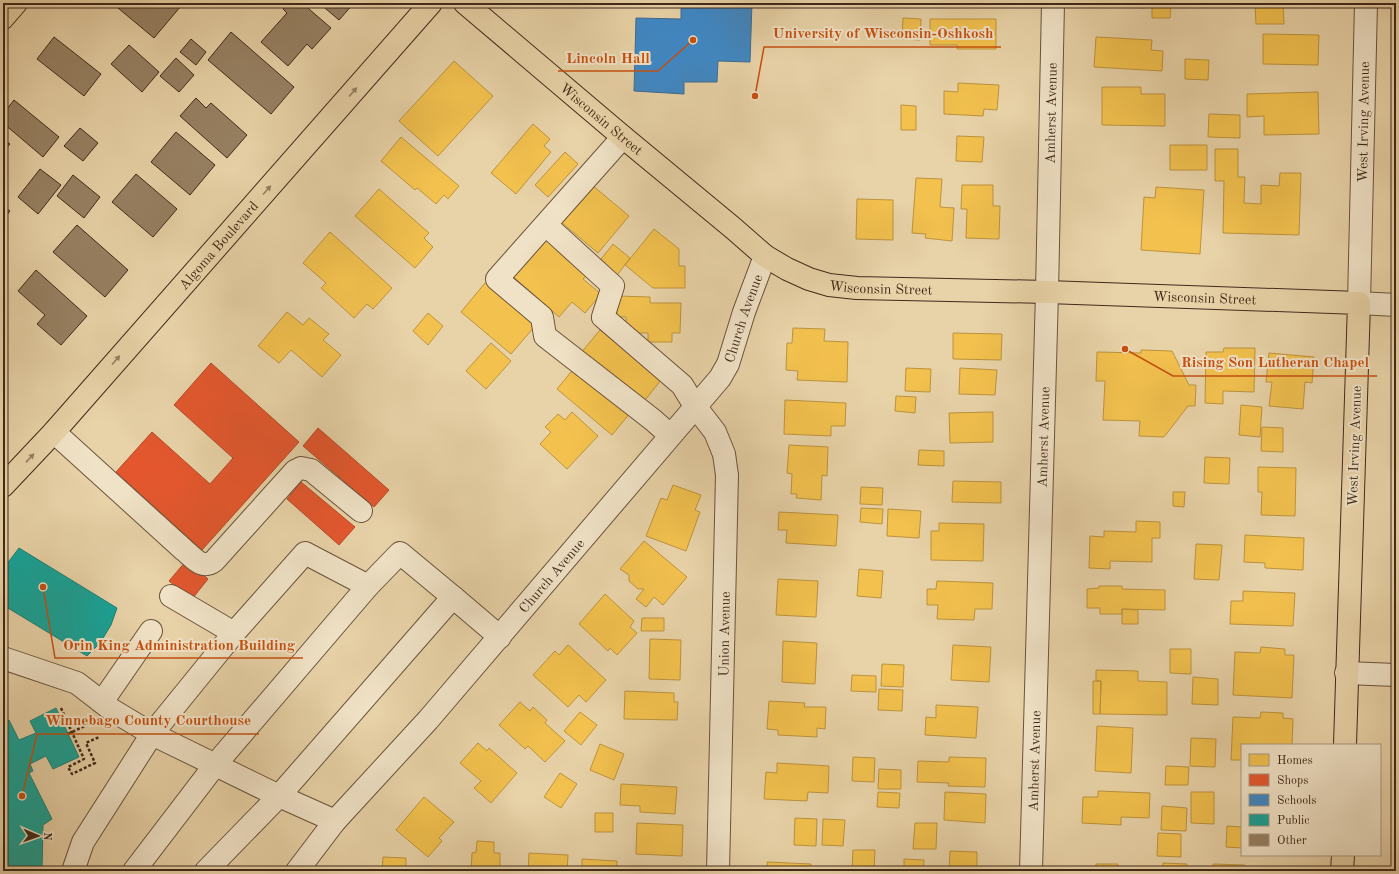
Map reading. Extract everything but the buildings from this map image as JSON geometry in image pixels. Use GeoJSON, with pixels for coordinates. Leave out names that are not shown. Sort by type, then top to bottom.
{"type":"FeatureCollection","features":[{"type":"Feature","properties":{"kind":"main road"},"geometry":{"type":"LineString","coordinates":[[3,18],[16,3]]}},
{"type":"Feature","properties":{"kind":"main road","name":"Algoma Boulevard"},"geometry":{"type":"LineString","coordinates":[[3,486],[54,432],[431,3]]}},
{"type":"Feature","properties":{"kind":"main road","name":"Wisconsin Street"},"geometry":{"type":"LineString","coordinates":[[465,3],[765,256],[800,276],[829,285],[856,288],[1047,292],[1359,303]]}},
{"type":"Feature","properties":{"kind":"main road","name":"West Irving Avenue"},"geometry":{"type":"LineString","coordinates":[[1345,744],[1346,673],[1359,303]]}},
{"type":"Feature","properties":{"kind":"main road"},"geometry":{"type":"LineString","coordinates":[[1342,856],[1342,871]]}},
{"type":"Feature","properties":{"kind":"street","name":"Amherst Avenue"},"geometry":{"type":"LineString","coordinates":[[1031,871],[1047,292],[1053,3]]}},
{"type":"Feature","properties":{"kind":"street","name":"West Irving Avenue"},"geometry":{"type":"LineString","coordinates":[[1359,303],[1366,3]]}},
{"type":"Feature","properties":{"kind":"street"},"geometry":{"type":"LineString","coordinates":[[623,137],[497,279],[542,317],[545,336],[653,420],[670,435]]}},
{"type":"Feature","properties":{"kind":"street","name":"Union Avenue"},"geometry":{"type":"LineString","coordinates":[[546,225],[613,286],[603,317],[682,385],[695,406],[715,432],[724,454],[727,475],[718,871]]}},
{"type":"Feature","properties":{"kind":"street","name":"Church Avenue"},"geometry":{"type":"LineString","coordinates":[[297,871],[335,821],[428,720],[720,378],[728,364],[744,312],[765,256]]}},
{"type":"Feature","properties":{"kind":"street","name":"Wisconsin Street"},"geometry":{"type":"LineString","coordinates":[[1359,303],[1396,305]]}},
{"type":"Feature","properties":{"kind":"street"},"geometry":{"type":"LineString","coordinates":[[54,432],[184,550],[202,564],[206,565],[214,561],[295,471],[301,468],[311,470],[361,511]]}},
{"type":"Feature","properties":{"kind":"street"},"geometry":{"type":"LineString","coordinates":[[73,871],[83,842],[152,734],[234,633],[305,553],[368,586]]}},
{"type":"Feature","properties":{"kind":"street"},"geometry":{"type":"LineString","coordinates":[[134,871],[215,766],[368,586],[400,553],[500,637]]}},
{"type":"Feature","properties":{"kind":"street"},"geometry":{"type":"LineString","coordinates":[[171,596],[234,633]]}},
{"type":"Feature","properties":{"kind":"street"},"geometry":{"type":"LineString","coordinates":[[206,871],[279,796],[453,597]]}},
{"type":"Feature","properties":{"kind":"street"},"geometry":{"type":"LineString","coordinates":[[102,702],[151,631]]}},
{"type":"Feature","properties":{"kind":"street"},"geometry":{"type":"LineString","coordinates":[[3,658],[77,683],[112,710],[152,734],[215,766],[335,821]]}},
{"type":"Feature","properties":{"kind":"street"},"geometry":{"type":"LineString","coordinates":[[1346,673],[1396,675]]}},
{"type":"Feature","properties":{"kind":"path"},"geometry":{"type":"LineString","coordinates":[[61,708],[84,759],[68,767],[72,774],[95,763],[86,743],[100,738]]}},
{"type":"Feature","properties":{"kind":"path"},"geometry":{"type":"LineString","coordinates":[[68,734],[84,726]]}},
{"type":"Feature","properties":{"kind":"place","name":"Lincoln Hall"},"geometry":{"type":"Point","coordinates":[693,40]}},
{"type":"Feature","properties":{"kind":"place","name":"University of Wisconsin-Oshkosh"},"geometry":{"type":"Point","coordinates":[755,96]}},
{"type":"Feature","properties":{"kind":"place","name":"Rising Son Lutheran Chapel"},"geometry":{"type":"Point","coordinates":[1125,349]}},
{"type":"Feature","properties":{"kind":"place","name":"Orin King Administration Building"},"geometry":{"type":"Point","coordinates":[43,587]}},
{"type":"Feature","properties":{"kind":"place","name":"Winnebago County Courthouse"},"geometry":{"type":"Point","coordinates":[22,796]}}]}
